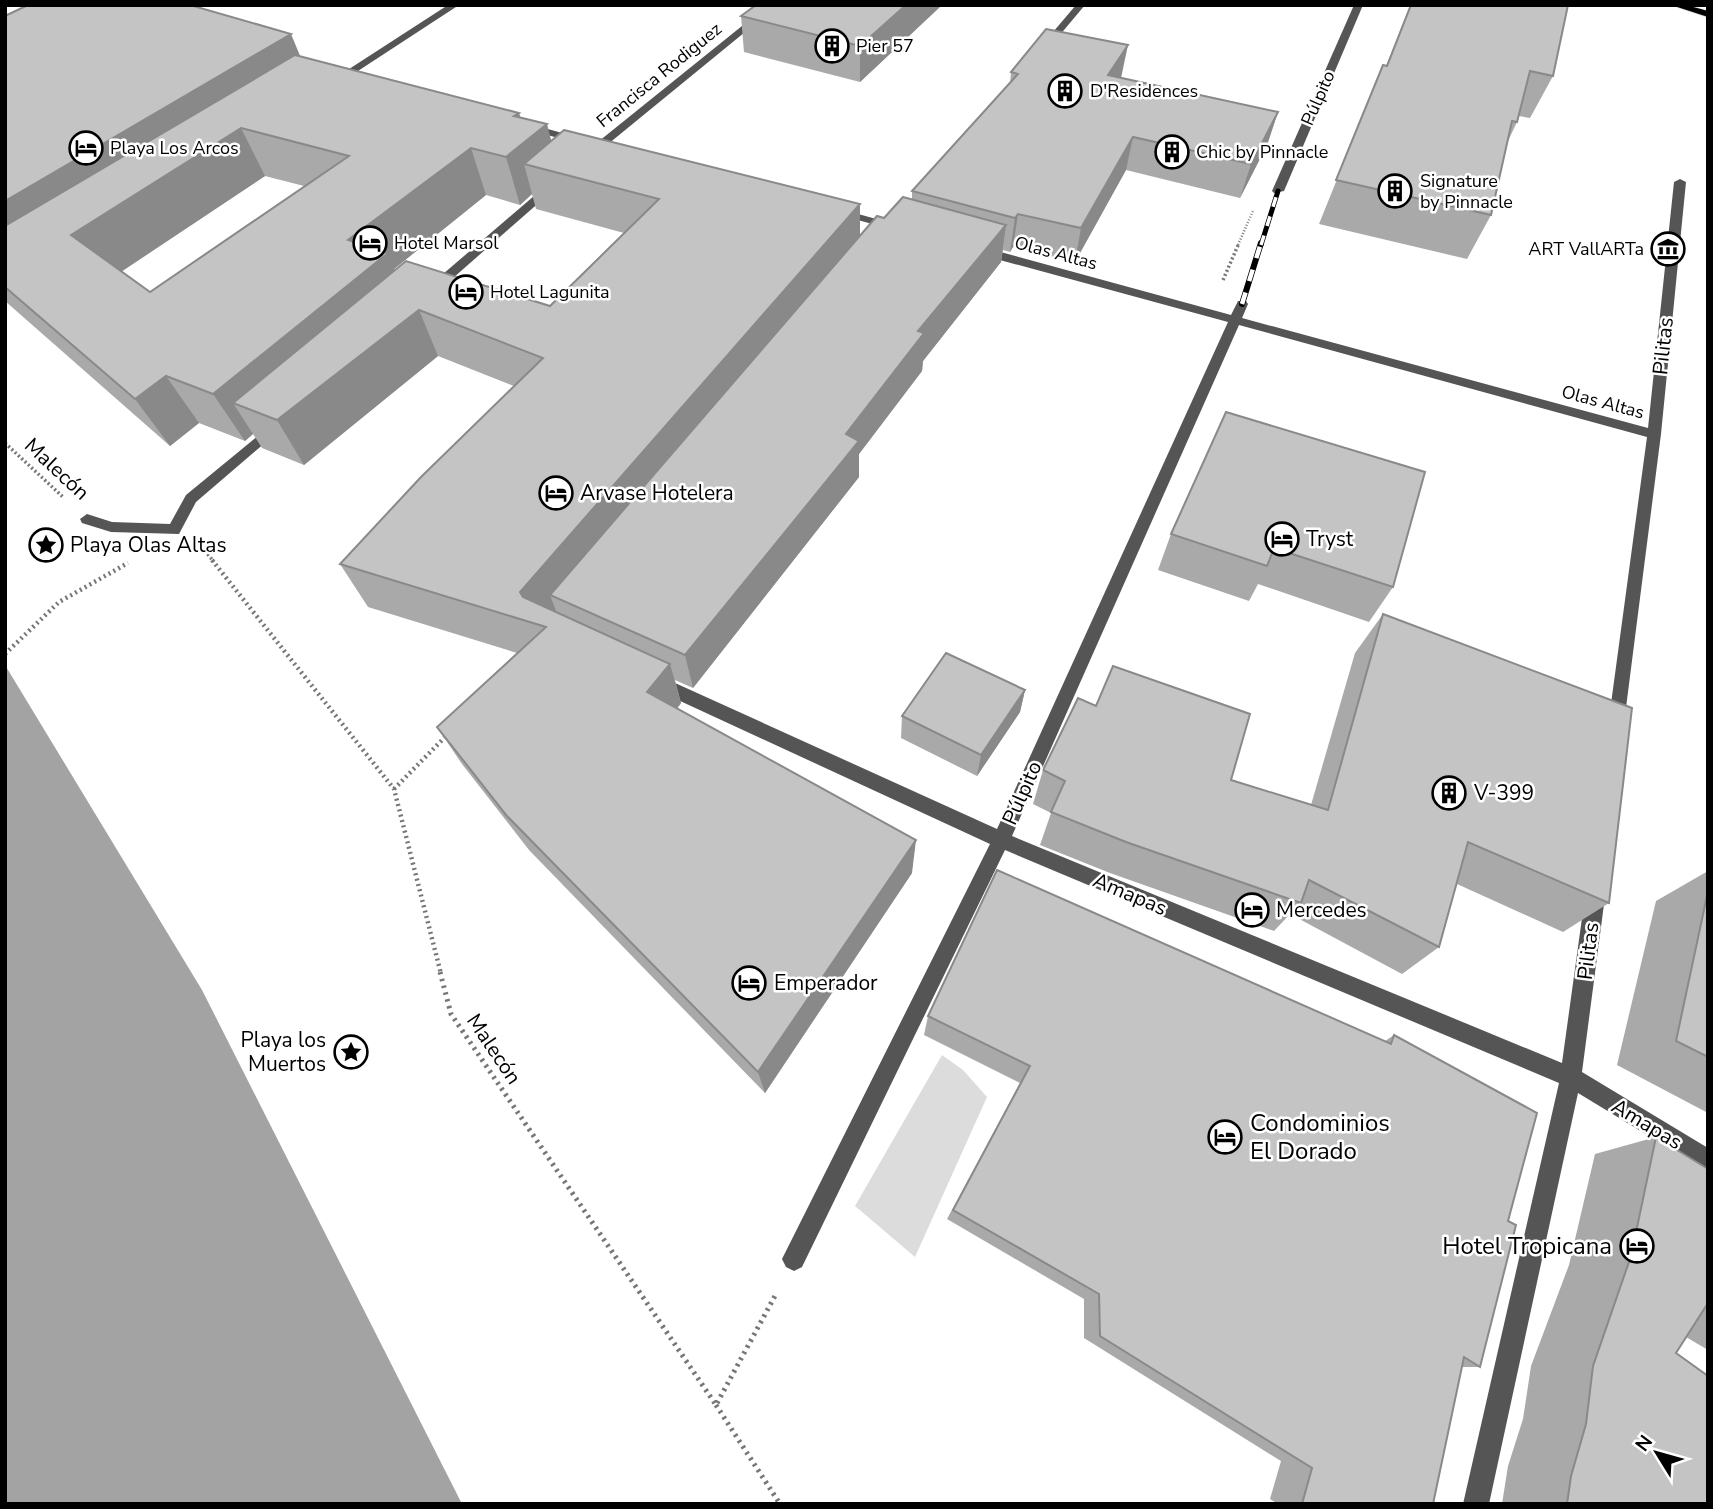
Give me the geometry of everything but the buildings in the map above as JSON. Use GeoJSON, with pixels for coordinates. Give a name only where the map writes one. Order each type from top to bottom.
{"type":"FeatureCollection","features":[{"type":"Feature","properties":{"kind":"main road"},"geometry":{"type":"LineString","coordinates":[[1675,5],[1708,14]]}},
{"type":"Feature","properties":{"kind":"street"},"geometry":{"type":"LineString","coordinates":[[320,91],[454,5]]}},
{"type":"Feature","properties":{"kind":"street","name":"Francisca Rodiguez"},"geometry":{"type":"LineString","coordinates":[[421,300],[572,169],[605,148],[774,5]]}},
{"type":"Feature","properties":{"kind":"street"},"geometry":{"type":"LineString","coordinates":[[1035,58],[1081,5]]}},
{"type":"Feature","properties":{"kind":"street","name":"Púlpito"},"geometry":{"type":"LineString","coordinates":[[1278,191],[1359,5]]}},
{"type":"Feature","properties":{"kind":"street"},"geometry":{"type":"LineString","coordinates":[[330,72],[356,80]]}},
{"type":"Feature","properties":{"kind":"street"},"geometry":{"type":"LineString","coordinates":[[517,124],[605,148]]}},
{"type":"Feature","properties":{"kind":"street","name":"Pilitas"},"geometry":{"type":"LineString","coordinates":[[1614,749],[1654,434],[1680,181]]}},
{"type":"Feature","properties":{"kind":"street"},"geometry":{"type":"LineString","coordinates":[[824,207],[893,227]]}},
{"type":"Feature","properties":{"kind":"street","name":"Olas Altas"},"geometry":{"type":"LineString","coordinates":[[970,247],[1654,434]]}},
{"type":"Feature","properties":{"kind":"street","name":"Púlpito"},"geometry":{"type":"LineString","coordinates":[[794,1259],[1001,840],[1242,304]]}},
{"type":"Feature","properties":{"kind":"street"},"geometry":{"type":"LineString","coordinates":[[88,519],[111,527],[174,530],[191,499],[285,417]]}},
{"type":"Feature","properties":{"kind":"street","name":"Amapas"},"geometry":{"type":"LineString","coordinates":[[636,673],[1001,840],[1572,1077],[1708,1161]]}},
{"type":"Feature","properties":{"kind":"street","name":"Pilitas"},"geometry":{"type":"LineString","coordinates":[[1476,1504],[1572,1077],[1598,872]]}},
{"type":"Feature","properties":{"kind":"path"},"geometry":{"type":"LineString","coordinates":[[1242,304],[1215,297],[1263,187],[1278,191]]}},
{"type":"Feature","properties":{"kind":"path","name":"Malecón"},"geometry":{"type":"LineString","coordinates":[[5,443],[88,519]]}},
{"type":"Feature","properties":{"kind":"path"},"geometry":{"type":"LineString","coordinates":[[5,654],[60,602],[140,556],[174,530]]}},
{"type":"Feature","properties":{"kind":"path","name":"Malecón"},"geometry":{"type":"LineString","coordinates":[[174,530],[202,547],[394,789],[451,1014],[780,1504]]}},
{"type":"Feature","properties":{"kind":"path"},"geometry":{"type":"LineString","coordinates":[[394,789],[451,730]]}},
{"type":"Feature","properties":{"kind":"path"},"geometry":{"type":"LineString","coordinates":[[716,1405],[794,1259]]}},
{"type":"Feature","properties":{"kind":"shaded area"},"geometry":{"type":"Polygon","coordinates":[[[5,665],[202,990],[462,1504],[5,1504],[5,665]]]}},
{"type":"Feature","properties":{"kind":"shaded area"},"geometry":{"type":"Polygon","coordinates":[[[942,1055],[963,1070],[987,1097],[915,1257],[855,1206],[942,1055]]]}},
{"type":"Feature","properties":{"kind":"railway"},"geometry":{"type":"LineString","coordinates":[[1261,245],[1278,191]]}},
{"type":"Feature","properties":{"kind":"railway"},"geometry":{"type":"LineString","coordinates":[[1242,304],[1261,243]]}},
{"type":"Feature","properties":{"kind":"place","name":"Pier 57"},"geometry":{"type":"Point","coordinates":[832,46]}},
{"type":"Feature","properties":{"kind":"place","name":"D'Residences"},"geometry":{"type":"Point","coordinates":[1065,91]}},
{"type":"Feature","properties":{"kind":"place","name":"Playa Los Arcos"},"geometry":{"type":"Point","coordinates":[86,148]}},
{"type":"Feature","properties":{"kind":"place","name":"Chic by Pinnacle"},"geometry":{"type":"Point","coordinates":[1172,152]}},
{"type":"Feature","properties":{"kind":"place","name":"Signature by Pinnacle"},"geometry":{"type":"Point","coordinates":[1395,191]}},
{"type":"Feature","properties":{"kind":"place","name":"Hotel Marsol"},"geometry":{"type":"Point","coordinates":[370,243]}},
{"type":"Feature","properties":{"kind":"place","name":"ART VallARTa"},"geometry":{"type":"Point","coordinates":[1668,249]}},
{"type":"Feature","properties":{"kind":"place","name":"Hotel Lagunita"},"geometry":{"type":"Point","coordinates":[466,292]}},
{"type":"Feature","properties":{"kind":"place","name":"Arvase Hotelera"},"geometry":{"type":"Point","coordinates":[556,493]}},
{"type":"Feature","properties":{"kind":"place","name":"Tryst"},"geometry":{"type":"Point","coordinates":[1282,539]}},
{"type":"Feature","properties":{"kind":"place","name":"Playa Olas Altas"},"geometry":{"type":"Point","coordinates":[46,545]}},
{"type":"Feature","properties":{"kind":"place","name":"V-399"},"geometry":{"type":"Point","coordinates":[1449,793]}},
{"type":"Feature","properties":{"kind":"place","name":"Mercedes"},"geometry":{"type":"Point","coordinates":[1252,910]}},
{"type":"Feature","properties":{"kind":"place","name":"Emperador"},"geometry":{"type":"Point","coordinates":[749,983]}},
{"type":"Feature","properties":{"kind":"place","name":"Playa los Muertos"},"geometry":{"type":"Point","coordinates":[351,1052]}},
{"type":"Feature","properties":{"kind":"place","name":"Condominios El Dorado"},"geometry":{"type":"Point","coordinates":[1225,1137]}},
{"type":"Feature","properties":{"kind":"place","name":"Hotel Tropicana"},"geometry":{"type":"Point","coordinates":[1637,1246]}}]}
